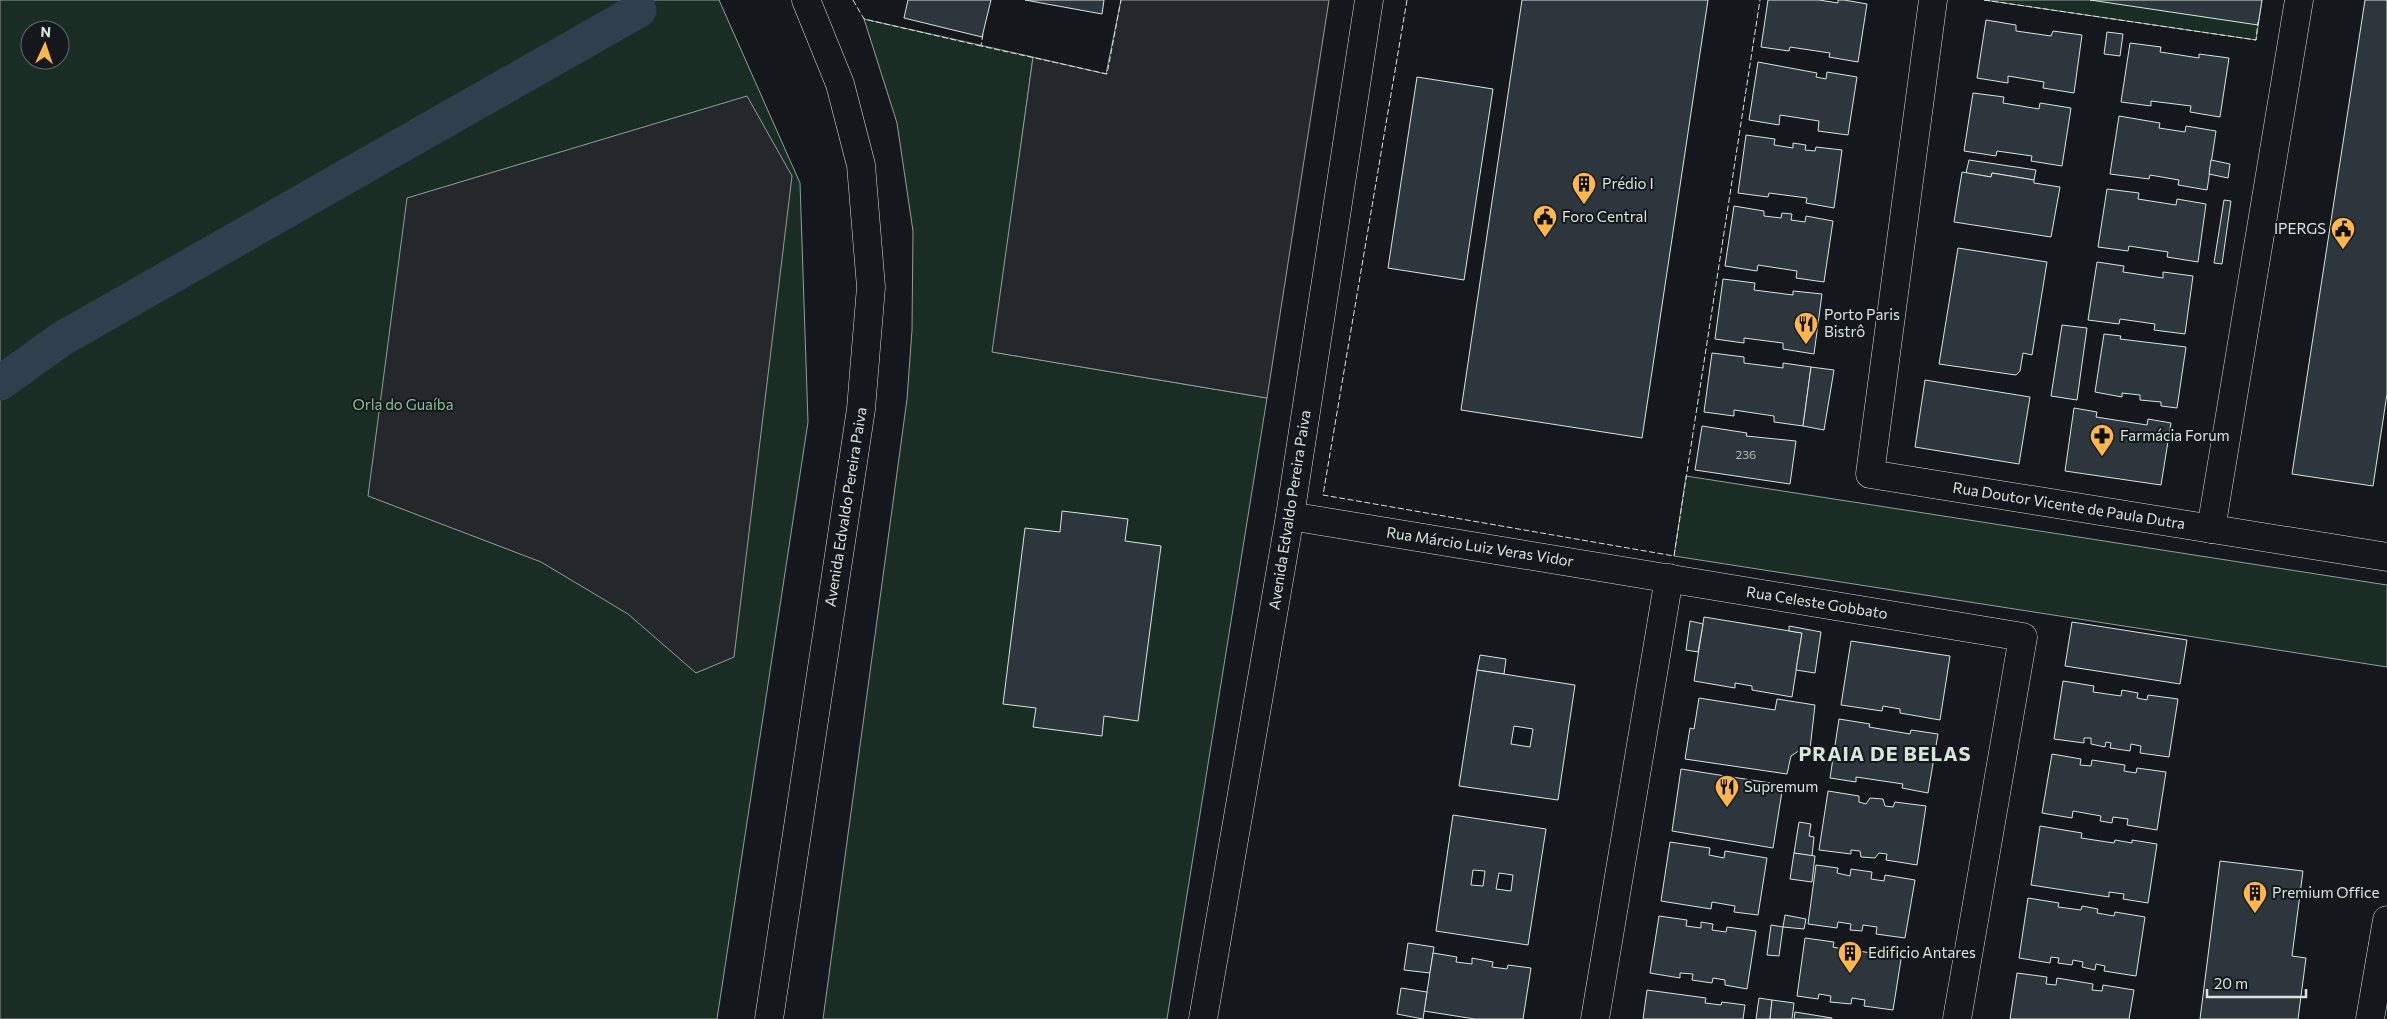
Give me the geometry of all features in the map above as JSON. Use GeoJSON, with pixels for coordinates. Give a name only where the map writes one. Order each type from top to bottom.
{"type":"FeatureCollection","features":[{"type":"Feature","properties":{"kind":"street","name":"Avenida Edvaldo Pereira Paiva"},"geometry":{"type":"LineString","coordinates":[[768,1019],[861,409],[870,287],[861,165],[840,84],[806,0]]}},
{"type":"Feature","properties":{"kind":"street","name":"Avenida Edvaldo Pereira Paiva"},"geometry":{"type":"LineString","coordinates":[[1204,1019],[1290,516],[1369,0]]}},
{"type":"Feature","properties":{"kind":"street","name":"Rua Doutor Vicente de Paula Dutra"},"geometry":{"type":"LineString","coordinates":[[1933,0],[1870,474],[2210,529]]}},
{"type":"Feature","properties":{"kind":"street"},"geometry":{"type":"LineString","coordinates":[[2299,0],[2210,529],[2387,557]]}},
{"type":"Feature","properties":{"kind":"street","name":"Rua Márcio Luiz Veras Vidor"},"geometry":{"type":"LineString","coordinates":[[1290,516],[1669,578]]}},
{"type":"Feature","properties":{"kind":"street"},"geometry":{"type":"LineString","coordinates":[[1595,1019],[1669,578]]}},
{"type":"Feature","properties":{"kind":"street","name":"Rua Celeste Gobbato"},"geometry":{"type":"LineString","coordinates":[[1669,578],[2023,637],[1957,1019]]}},
{"type":"Feature","properties":{"kind":"street"},"geometry":{"type":"LineString","coordinates":[[2370,1019],[2387,920]]}},
{"type":"Feature","properties":{"kind":"green space","name":"Orla do Guaíba"},"geometry":{"type":"Polygon","coordinates":[[[0,0],[719,0],[800,183],[808,422],[717,1019],[0,1019],[0,0]]]}},
{"type":"Feature","properties":{"kind":"green space"},"geometry":{"type":"Polygon","coordinates":[[[1984,0],[2262,0],[2256,40],[1984,0]]]}},
{"type":"Feature","properties":{"kind":"green space"},"geometry":{"type":"Polygon","coordinates":[[[864,19],[1033,57],[993,352],[1267,398],[1167,1019],[823,1019],[907,399],[912,330],[913,231],[897,123],[864,19]]]}},
{"type":"Feature","properties":{"kind":"green space"},"geometry":{"type":"Polygon","coordinates":[[[1686,476],[2387,585],[2387,667],[1674,556],[1686,476]]]}},
{"type":"Feature","properties":{"kind":"shaded area"},"geometry":{"type":"Polygon","coordinates":[[[1121,0],[1329,0],[1267,398],[992,352],[1033,57],[1106,74],[1121,0]]]}},
{"type":"Feature","properties":{"kind":"shaded area"},"geometry":{"type":"Polygon","coordinates":[[[747,96],[792,176],[734,657],[696,673],[628,614],[541,562],[368,496],[407,198],[747,96]]]}},
{"type":"Feature","properties":{"kind":"building"},"geometry":{"type":"Polygon","coordinates":[[[908,0],[991,0],[982,37],[904,18],[908,0]]]}},
{"type":"Feature","properties":{"kind":"building"},"geometry":{"type":"Polygon","coordinates":[[[1025,0],[1104,0],[1102,14],[1025,0]]]}},
{"type":"Feature","properties":{"kind":"building","name":"Prédio I"},"geometry":{"type":"Polygon","coordinates":[[[1522,0],[1708,0],[1642,438],[1461,410],[1522,0]]]}},
{"type":"Feature","properties":{"kind":"building"},"geometry":{"type":"Polygon","coordinates":[[[1768,0],[1819,0],[1838,3],[1838,0],[1844,0],[1867,4],[1858,62],[1829,57],[1830,53],[1790,47],[1789,51],[1761,47],[1768,0]]]}},
{"type":"Feature","properties":{"kind":"building"},"geometry":{"type":"Polygon","coordinates":[[[2090,0],[2262,0],[2258,25],[2090,0]]]}},
{"type":"Feature","properties":{"kind":"building","name":"IPERGS"},"geometry":{"type":"Polygon","coordinates":[[[2365,0],[2387,0],[2387,394],[2373,486],[2292,474],[2365,0]]]}},
{"type":"Feature","properties":{"kind":"building"},"geometry":{"type":"Polygon","coordinates":[[[1986,20],[2016,25],[2016,31],[2051,36],[2053,31],[2082,35],[2074,93],[2043,88],[2044,82],[2008,76],[2008,83],[1977,78],[1986,20]]]}},
{"type":"Feature","properties":{"kind":"building"},"geometry":{"type":"Polygon","coordinates":[[[2107,32],[2123,34],[2120,56],[2104,54],[2107,32]]]}},
{"type":"Feature","properties":{"kind":"building"},"geometry":{"type":"Polygon","coordinates":[[[2130,43],[2161,47],[2160,52],[2199,58],[2199,54],[2229,58],[2220,117],[2190,112],[2191,106],[2151,101],[2151,106],[2121,102],[2130,43]]]}},
{"type":"Feature","properties":{"kind":"building"},"geometry":{"type":"Polygon","coordinates":[[[1758,62],[1817,73],[1816,77],[1826,79],[1827,72],[1857,77],[1848,135],[1818,131],[1819,121],[1780,115],[1779,125],[1749,120],[1758,62]]]}},
{"type":"Feature","properties":{"kind":"building"},"geometry":{"type":"Polygon","coordinates":[[[1417,77],[1493,89],[1464,280],[1388,268],[1417,77]]]}},
{"type":"Feature","properties":{"kind":"building"},"geometry":{"type":"Polygon","coordinates":[[[1973,93],[2004,97],[2003,103],[2039,109],[2040,103],[2071,108],[2062,166],[2031,161],[2032,156],[1997,151],[1996,156],[1964,151],[1973,93]]]}},
{"type":"Feature","properties":{"kind":"building"},"geometry":{"type":"Polygon","coordinates":[[[2119,116],[2160,123],[2159,128],[2185,132],[2186,126],[2216,131],[2207,190],[2178,185],[2179,180],[2150,175],[2149,179],[2110,174],[2119,116]]]}},
{"type":"Feature","properties":{"kind":"building"},"geometry":{"type":"Polygon","coordinates":[[[1746,135],[1775,139],[1774,145],[1793,148],[1793,143],[1806,145],[1805,150],[1815,151],[1816,147],[1842,150],[1834,208],[1806,203],[1807,198],[1769,193],[1768,197],[1738,193],[1746,135]]]}},
{"type":"Feature","properties":{"kind":"building"},"geometry":{"type":"Polygon","coordinates":[[[1969,160],[2036,170],[2034,180],[1992,173],[1991,177],[1966,173],[1969,160]]]}},
{"type":"Feature","properties":{"kind":"building"},"geometry":{"type":"Polygon","coordinates":[[[2211,160],[2230,164],[2228,178],[2209,174],[2211,160]]]}},
{"type":"Feature","properties":{"kind":"building"},"geometry":{"type":"Polygon","coordinates":[[[1962,172],[1991,177],[1992,173],[2034,180],[2034,183],[2060,187],[2051,237],[1954,222],[1962,172]]]}},
{"type":"Feature","properties":{"kind":"building"},"geometry":{"type":"Polygon","coordinates":[[[2107,189],[2139,193],[2138,199],[2176,205],[2177,199],[2206,204],[2198,262],[2167,257],[2168,252],[2129,246],[2128,251],[2098,247],[2107,189]]]}},
{"type":"Feature","properties":{"kind":"building"},"geometry":{"type":"Polygon","coordinates":[[[2224,200],[2231,201],[2222,264],[2214,263],[2224,200]]]}},
{"type":"Feature","properties":{"kind":"building"},"geometry":{"type":"Polygon","coordinates":[[[1734,206],[1764,211],[1764,216],[1781,218],[1782,213],[1792,214],[1791,220],[1805,222],[1806,216],[1833,221],[1824,282],[1796,278],[1797,271],[1758,265],[1757,271],[1725,266],[1734,206]]]}},
{"type":"Feature","properties":{"kind":"building"},"geometry":{"type":"Polygon","coordinates":[[[1958,248],[2047,262],[2032,355],[2023,353],[2020,371],[2016,375],[1939,364],[1958,248]]]}},
{"type":"Feature","properties":{"kind":"building"},"geometry":{"type":"Polygon","coordinates":[[[2097,262],[2124,266],[2123,272],[2163,278],[2163,272],[2193,276],[2185,334],[2154,330],[2155,324],[2120,319],[2119,324],[2088,320],[2097,262]]]}},
{"type":"Feature","properties":{"kind":"building"},"geometry":{"type":"Polygon","coordinates":[[[1723,279],[1755,283],[1754,290],[1793,295],[1793,291],[1822,294],[1814,354],[1783,349],[1783,343],[1744,338],[1744,343],[1715,339],[1723,279]]]}},
{"type":"Feature","properties":{"kind":"building"},"geometry":{"type":"Polygon","coordinates":[[[2062,325],[2087,328],[2077,400],[2051,396],[2062,325]]]}},
{"type":"Feature","properties":{"kind":"building"},"geometry":{"type":"Polygon","coordinates":[[[2104,334],[2121,336],[2120,339],[2186,347],[2177,408],[2161,406],[2161,402],[2140,400],[2140,395],[2122,393],[2122,397],[2095,392],[2104,334]]]}},
{"type":"Feature","properties":{"kind":"building"},"geometry":{"type":"Polygon","coordinates":[[[1712,353],[1744,357],[1744,363],[1783,368],[1783,363],[1811,367],[1803,426],[1774,422],[1774,416],[1734,410],[1734,416],[1704,412],[1712,353]]]}},
{"type":"Feature","properties":{"kind":"building"},"geometry":{"type":"Polygon","coordinates":[[[1811,367],[1834,370],[1824,430],[1803,426],[1811,367]]]}},
{"type":"Feature","properties":{"kind":"building"},"geometry":{"type":"Polygon","coordinates":[[[1925,380],[2030,397],[2019,464],[1915,447],[1925,380]]]}},
{"type":"Feature","properties":{"kind":"building"},"geometry":{"type":"Polygon","coordinates":[[[2074,408],[2097,412],[2096,417],[2147,425],[2148,419],[2171,423],[2161,485],[2065,471],[2074,408]]]}},
{"type":"Feature","properties":{"kind":"building"},"geometry":{"type":"Polygon","coordinates":[[[1702,426],[1747,433],[1746,436],[1796,441],[1790,484],[1695,470],[1702,426]]]}},
{"type":"Feature","properties":{"kind":"building"},"geometry":{"type":"Polygon","coordinates":[[[1062,511],[1128,519],[1125,541],[1161,546],[1138,721],[1104,716],[1102,736],[1033,727],[1036,708],[1003,704],[1025,528],[1060,532],[1062,511]]]}},
{"type":"Feature","properties":{"kind":"building"},"geometry":{"type":"Polygon","coordinates":[[[1704,617],[1802,633],[1792,697],[1752,690],[1752,686],[1735,683],[1735,688],[1694,681],[1704,617]]]}},
{"type":"Feature","properties":{"kind":"building"},"geometry":{"type":"Polygon","coordinates":[[[1690,621],[1703,624],[1698,652],[1686,650],[1690,621]]]}},
{"type":"Feature","properties":{"kind":"building"},"geometry":{"type":"Polygon","coordinates":[[[2072,622],[2187,640],[2180,684],[2065,666],[2072,622]]]}},
{"type":"Feature","properties":{"kind":"building"},"geometry":{"type":"Polygon","coordinates":[[[1789,626],[1821,632],[1815,673],[1796,670],[1802,633],[1789,631],[1789,626]]]}},
{"type":"Feature","properties":{"kind":"building"},"geometry":{"type":"Polygon","coordinates":[[[1851,641],[1950,656],[1940,720],[1900,713],[1900,709],[1883,706],[1882,711],[1841,705],[1851,641]]]}},
{"type":"Feature","properties":{"kind":"building"},"geometry":{"type":"Polygon","coordinates":[[[1480,655],[1506,659],[1504,674],[1477,670],[1480,655]]]}},
{"type":"Feature","properties":{"kind":"building"},"geometry":{"type":"Polygon","coordinates":[[[1477,670],[1575,685],[1558,800],[1459,786],[1477,670]],[[1514,726],[1511,744],[1530,747],[1533,729],[1514,726]]]}},
{"type":"Feature","properties":{"kind":"building"},"geometry":{"type":"Polygon","coordinates":[[[2063,681],[2094,686],[2093,692],[2121,696],[2122,690],[2138,693],[2137,698],[2147,700],[2148,695],[2178,699],[2169,757],[2140,753],[2141,746],[2131,744],[2130,751],[2110,748],[2111,743],[2106,742],[2105,747],[2091,744],[2091,738],[2084,738],[2084,743],[2054,739],[2063,681]]]}},
{"type":"Feature","properties":{"kind":"building"},"geometry":{"type":"Polygon","coordinates":[[[1699,698],[1775,710],[1777,699],[1815,705],[1810,749],[1803,748],[1791,756],[1787,774],[1685,759],[1690,728],[1694,729],[1699,698]]]}},
{"type":"Feature","properties":{"kind":"building"},"geometry":{"type":"Polygon","coordinates":[[[1839,719],[1870,724],[1869,727],[1910,734],[1911,730],[1938,734],[1928,793],[1902,788],[1903,784],[1856,777],[1856,782],[1830,778],[1839,719]]]}},
{"type":"Feature","properties":{"kind":"building"},"geometry":{"type":"Polygon","coordinates":[[[2052,754],[2081,759],[2080,765],[2091,766],[2092,760],[2125,765],[2124,771],[2136,773],[2137,768],[2166,772],[2157,830],[2127,825],[2128,819],[2113,817],[2112,823],[2100,821],[2101,816],[2073,811],[2072,818],[2042,813],[2052,754]]]}},
{"type":"Feature","properties":{"kind":"building","name":"Supremum"},"geometry":{"type":"Polygon","coordinates":[[[1681,769],[1783,785],[1773,848],[1672,831],[1681,769]]]}},
{"type":"Feature","properties":{"kind":"building"},"geometry":{"type":"Polygon","coordinates":[[[1828,791],[1859,796],[1859,802],[1866,804],[1870,798],[1883,799],[1885,806],[1893,807],[1895,802],[1926,806],[1917,865],[1886,860],[1887,854],[1879,853],[1875,858],[1861,857],[1860,851],[1851,850],[1851,854],[1819,850],[1828,791]]]}},
{"type":"Feature","properties":{"kind":"building"},"geometry":{"type":"Polygon","coordinates":[[[1453,815],[1546,829],[1528,945],[1436,931],[1453,815]],[[1473,870],[1471,885],[1483,886],[1485,871],[1473,870]],[[1499,873],[1496,889],[1511,891],[1513,875],[1499,873]]]}},
{"type":"Feature","properties":{"kind":"building"},"geometry":{"type":"Polygon","coordinates":[[[1799,822],[1811,824],[1809,836],[1814,837],[1812,856],[1794,853],[1799,822]]]}},
{"type":"Feature","properties":{"kind":"building"},"geometry":{"type":"Polygon","coordinates":[[[2040,826],[2082,833],[2081,838],[2114,843],[2115,840],[2132,843],[2132,840],[2157,844],[2148,903],[2123,899],[2124,894],[2109,892],[2109,897],[2031,885],[2040,826]]]}},
{"type":"Feature","properties":{"kind":"building"},"geometry":{"type":"Polygon","coordinates":[[[1670,842],[1710,848],[1709,855],[1724,858],[1725,851],[1767,858],[1758,915],[1734,912],[1735,906],[1712,902],[1711,909],[1661,901],[1670,842]]]}},
{"type":"Feature","properties":{"kind":"building"},"geometry":{"type":"Polygon","coordinates":[[[1794,853],[1815,856],[1812,882],[1790,879],[1794,853]]]}},
{"type":"Feature","properties":{"kind":"building","name":"Premium Office"},"geometry":{"type":"Polygon","coordinates":[[[2220,861],[2303,871],[2292,956],[2306,958],[2298,1019],[2200,1019],[2220,861]]]}},
{"type":"Feature","properties":{"kind":"building"},"geometry":{"type":"Polygon","coordinates":[[[1816,865],[1838,868],[1837,873],[1850,876],[1851,869],[1872,872],[1871,879],[1884,881],[1885,875],[1915,880],[1905,938],[1876,934],[1877,927],[1863,925],[1862,931],[1850,930],[1851,924],[1838,922],[1837,928],[1808,924],[1816,865]]]}},
{"type":"Feature","properties":{"kind":"building"},"geometry":{"type":"Polygon","coordinates":[[[2028,898],[2059,903],[2058,907],[2081,910],[2082,906],[2098,909],[2097,913],[2114,916],[2115,912],[2145,917],[2136,976],[2104,971],[2105,966],[2096,964],[2095,970],[2082,967],[2083,962],[2073,960],[2072,965],[2058,963],[2059,958],[2051,957],[2050,963],[2019,958],[2028,898]]]}},
{"type":"Feature","properties":{"kind":"building"},"geometry":{"type":"Polygon","coordinates":[[[1785,915],[1806,919],[1804,929],[1783,927],[1785,915]]]}},
{"type":"Feature","properties":{"kind":"building"},"geometry":{"type":"Polygon","coordinates":[[[1659,916],[1687,920],[1686,926],[1701,928],[1701,922],[1713,924],[1712,930],[1726,932],[1727,927],[1756,931],[1747,989],[1725,985],[1725,980],[1713,978],[1712,983],[1692,980],[1693,974],[1680,973],[1680,978],[1650,973],[1659,916]]]}},
{"type":"Feature","properties":{"kind":"building"},"geometry":{"type":"Polygon","coordinates":[[[1771,925],[1783,927],[1779,956],[1767,955],[1771,925]]]}},
{"type":"Feature","properties":{"kind":"building","name":"Edificio Antares"},"geometry":{"type":"Polygon","coordinates":[[[1805,938],[1834,942],[1833,947],[1847,950],[1848,945],[1859,947],[1859,951],[1871,953],[1872,948],[1902,953],[1893,1010],[1864,1006],[1865,1000],[1852,998],[1851,1004],[1830,1002],[1831,996],[1819,994],[1818,999],[1797,996],[1805,938]]]}},
{"type":"Feature","properties":{"kind":"building"},"geometry":{"type":"Polygon","coordinates":[[[1408,943],[1434,947],[1430,973],[1404,970],[1408,943]]]}},
{"type":"Feature","properties":{"kind":"building"},"geometry":{"type":"Polygon","coordinates":[[[1433,953],[1457,957],[1456,962],[1472,964],[1472,958],[1493,962],[1492,967],[1507,969],[1508,965],[1531,968],[1523,1019],[1475,1019],[1424,1011],[1433,953]]]}},
{"type":"Feature","properties":{"kind":"building"},"geometry":{"type":"Polygon","coordinates":[[[2017,973],[2047,977],[2046,984],[2056,985],[2057,978],[2093,984],[2092,990],[2102,991],[2103,985],[2134,990],[2129,1019],[2010,1019],[2017,973]]]}},
{"type":"Feature","properties":{"kind":"building"},"geometry":{"type":"Polygon","coordinates":[[[1401,988],[1427,992],[1423,1019],[1397,1014],[1401,988]]]}},
{"type":"Feature","properties":{"kind":"building"},"geometry":{"type":"Polygon","coordinates":[[[1647,990],[1706,998],[1705,1003],[1721,1005],[1722,1002],[1745,1005],[1743,1019],[1643,1019],[1647,990]]]}},
{"type":"Feature","properties":{"kind":"building"},"geometry":{"type":"Polygon","coordinates":[[[1759,998],[1772,1000],[1770,1019],[1756,1019],[1759,998]]]}},
{"type":"Feature","properties":{"kind":"building"},"geometry":{"type":"Polygon","coordinates":[[[1772,1000],[1794,1003],[1792,1019],[1770,1019],[1772,1000]]]}},
{"type":"Feature","properties":{"kind":"building"},"geometry":{"type":"Polygon","coordinates":[[[1795,1012],[1832,1018],[1832,1019],[1794,1019],[1795,1012]]]}},
{"type":"Feature","properties":{"kind":"waterway"},"geometry":{"type":"LineString","coordinates":[[0,383],[63,338],[639,10]]}},
{"type":"Feature","properties":{"kind":"fence"},"geometry":{"type":"LineString","coordinates":[[853,0],[864,19],[981,46],[982,44]]}},
{"type":"Feature","properties":{"kind":"fence"},"geometry":{"type":"LineString","coordinates":[[983,34],[981,46],[1107,74],[1121,0]]}},
{"type":"Feature","properties":{"kind":"fence"},"geometry":{"type":"LineString","coordinates":[[1407,0],[1323,495],[1674,556],[1760,0]]}},
{"type":"Feature","properties":{"kind":"fence"},"geometry":{"type":"LineString","coordinates":[[1984,0],[2256,40],[2258,22]]}},
{"type":"Feature","properties":{"kind":"place","name":"Prédio I"},"geometry":{"type":"Point","coordinates":[1584,205]}},
{"type":"Feature","properties":{"kind":"place","name":"Foro Central"},"geometry":{"type":"Point","coordinates":[1545,238]}},
{"type":"Feature","properties":{"kind":"place","name":"IPERGS"},"geometry":{"type":"Point","coordinates":[2343,250]}},
{"type":"Feature","properties":{"kind":"place","name":"Porto Paris Bistrô"},"geometry":{"type":"Point","coordinates":[1806,345]}},
{"type":"Feature","properties":{"kind":"place","name":"Farmácia Forum"},"geometry":{"type":"Point","coordinates":[2102,457]}},
{"type":"Feature","properties":{"kind":"place","name":"Supremum"},"geometry":{"type":"Point","coordinates":[1727,808]}},
{"type":"Feature","properties":{"kind":"place","name":"Premium Office"},"geometry":{"type":"Point","coordinates":[2255,914]}},
{"type":"Feature","properties":{"kind":"place","name":"Edificio Antares"},"geometry":{"type":"Point","coordinates":[1850,974]}},
{"type":"Feature","properties":{"kind":"district","name":"PRAIA DE BELAS"},"geometry":{"type":"Point","coordinates":[1885,754]}}]}
